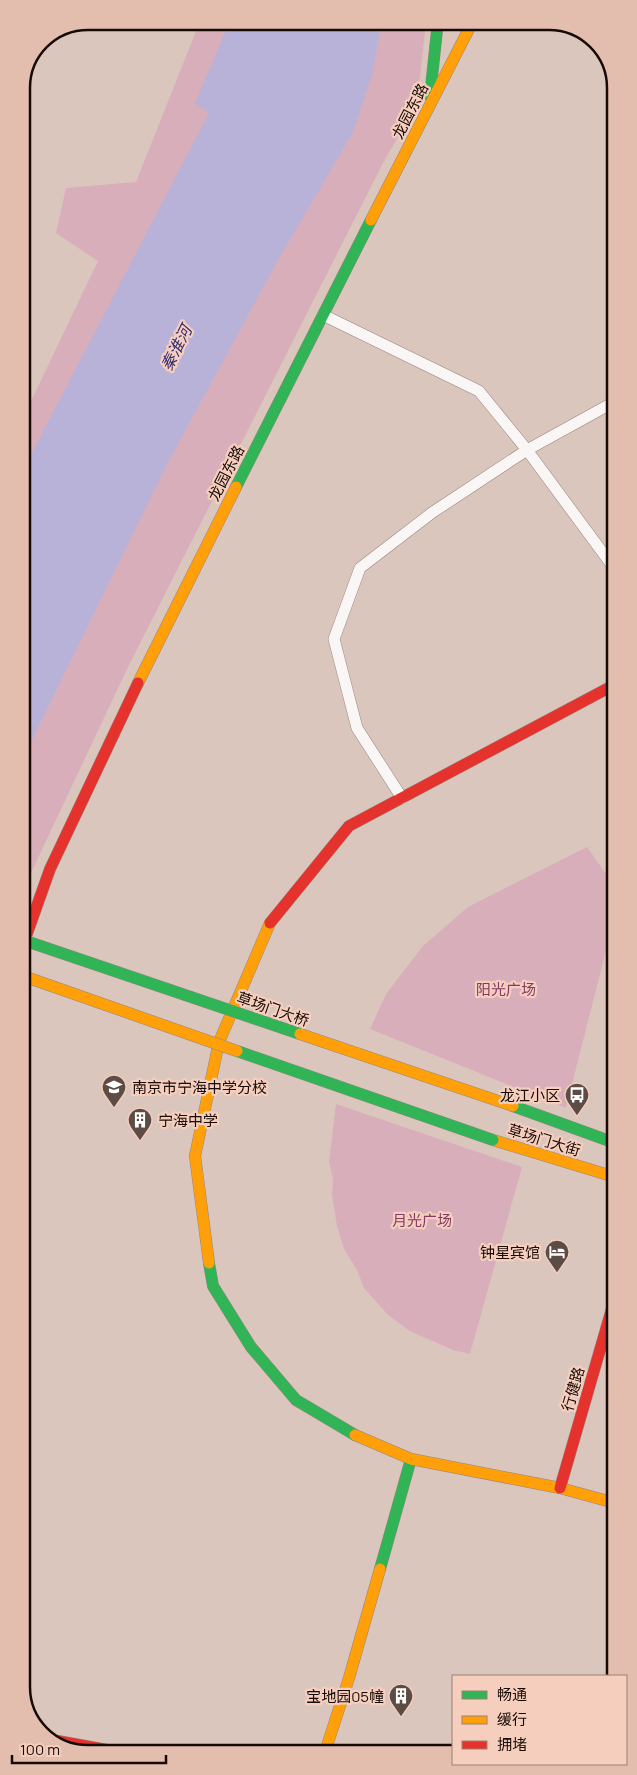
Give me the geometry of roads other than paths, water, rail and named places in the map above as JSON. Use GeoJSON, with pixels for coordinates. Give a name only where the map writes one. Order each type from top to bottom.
{"type":"FeatureCollection","features":[{"type":"Feature","properties":{"kind":"street"},"geometry":{"type":"LineString","coordinates":[[429,106],[437,30]]}},
{"type":"Feature","properties":{"kind":"street","name":"龙园东路"},"geometry":{"type":"LineString","coordinates":[[30,923],[50,868],[130,698],[468,30]]}},
{"type":"Feature","properties":{"kind":"street"},"geometry":{"type":"LineString","coordinates":[[323,315],[479,391],[527,450],[607,559]]}},
{"type":"Feature","properties":{"kind":"street"},"geometry":{"type":"LineString","coordinates":[[402,798],[357,728],[334,639],[360,568],[433,512],[527,450],[607,406]]}},
{"type":"Feature","properties":{"kind":"street"},"geometry":{"type":"LineString","coordinates":[[607,689],[349,826],[270,923],[219,1042],[196,1156],[203,1225],[213,1286],[251,1347],[296,1400],[353,1434],[411,1459],[560,1488],[607,1501]]}},
{"type":"Feature","properties":{"kind":"street","name":"草场门大桥"},"geometry":{"type":"LineString","coordinates":[[30,943],[513,1106]]}},
{"type":"Feature","properties":{"kind":"street","name":"草场门大街"},"geometry":{"type":"LineString","coordinates":[[30,978],[493,1140],[607,1175]]}},
{"type":"Feature","properties":{"kind":"street","name":"草场门大街"},"geometry":{"type":"LineString","coordinates":[[513,1106],[607,1140]]}},
{"type":"Feature","properties":{"kind":"street","name":"行健路"},"geometry":{"type":"LineString","coordinates":[[560,1488],[607,1326]]}},
{"type":"Feature","properties":{"kind":"street"},"geometry":{"type":"LineString","coordinates":[[327,1745],[349,1678],[411,1459]]}},
{"type":"Feature","properties":{"kind":"water","name":"秦淮河"},"geometry":{"type":"Polygon","coordinates":[[[226,30],[380,30],[372,75],[353,132],[278,260],[167,464],[30,744],[30,457],[209,113],[195,103],[226,30]]]}},
{"type":"Feature","properties":{"kind":"place","name":"南京市宁海中学分校"},"geometry":{"type":"Point","coordinates":[114,1108]}},
{"type":"Feature","properties":{"kind":"place","name":"龙江小区"},"geometry":{"type":"Point","coordinates":[577,1116]}},
{"type":"Feature","properties":{"kind":"place","name":"宁海中学"},"geometry":{"type":"Point","coordinates":[140,1141]}},
{"type":"Feature","properties":{"kind":"place","name":"钟星宾馆"},"geometry":{"type":"Point","coordinates":[557,1273]}},
{"type":"Feature","properties":{"kind":"place","name":"宝地园05幢"},"geometry":{"type":"Point","coordinates":[401,1717]}},
{"type":"Feature","properties":{"kind":"park label","name":"阳光广场"},"geometry":{"type":"Point","coordinates":[506,989]}},
{"type":"Feature","properties":{"kind":"park label","name":"月光广场"},"geometry":{"type":"Point","coordinates":[422,1220]}}]}
